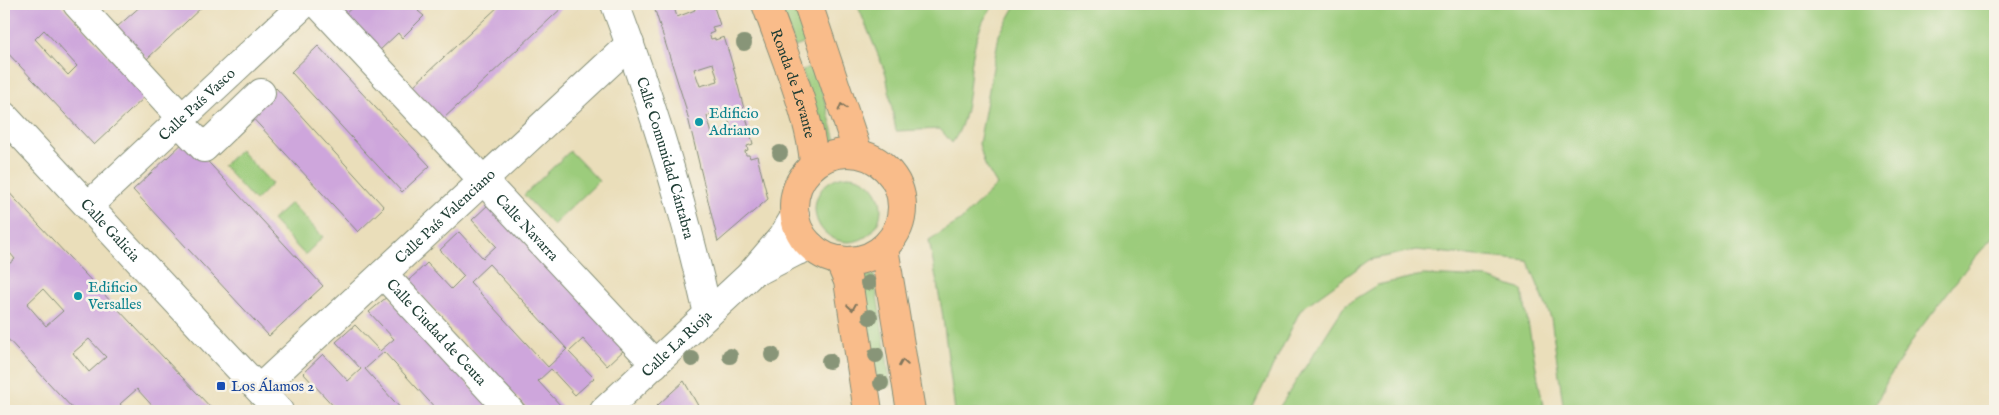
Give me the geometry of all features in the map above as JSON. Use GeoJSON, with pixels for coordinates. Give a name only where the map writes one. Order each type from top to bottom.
{"type":"FeatureCollection","features":[{"type":"Feature","properties":{"kind":"main road","name":"Ronda de Levante"},"geometry":{"type":"LineString","coordinates":[[766,4],[805,122],[813,150],[814,164]]}},
{"type":"Feature","properties":{"kind":"main road"},"geometry":{"type":"LineString","coordinates":[[808,4],[858,153]]}},
{"type":"Feature","properties":{"kind":"main road"},"geometry":{"type":"LineString","coordinates":[[843,152],[858,153],[884,166],[896,180],[902,197],[902,216],[896,233],[884,248],[871,256],[855,261],[839,260],[824,256],[801,235],[795,216],[794,204],[797,189],[804,176],[814,164],[843,152]]}},
{"type":"Feature","properties":{"kind":"main road"},"geometry":{"type":"LineString","coordinates":[[884,248],[911,411]]}},
{"type":"Feature","properties":{"kind":"main road"},"geometry":{"type":"LineString","coordinates":[[839,260],[848,281],[868,411]]}},
{"type":"Feature","properties":{"kind":"street"},"geometry":{"type":"LineString","coordinates":[[77,4],[204,148],[261,93]]}},
{"type":"Feature","properties":{"kind":"street","name":"Calle País Vasco"},"geometry":{"type":"LineString","coordinates":[[88,206],[304,4]]}},
{"type":"Feature","properties":{"kind":"street","name":"Calle Navarra"},"geometry":{"type":"LineString","coordinates":[[318,4],[655,364]]}},
{"type":"Feature","properties":{"kind":"street","name":"Calle Comunidad Cántabra"},"geometry":{"type":"LineString","coordinates":[[615,4],[630,44],[694,255],[708,314]]}},
{"type":"Feature","properties":{"kind":"street","name":"Calle País Valenciano"},"geometry":{"type":"LineString","coordinates":[[259,389],[630,44]]}},
{"type":"Feature","properties":{"kind":"street","name":"Calle Galicia"},"geometry":{"type":"LineString","coordinates":[[4,116],[279,411]]}},
{"type":"Feature","properties":{"kind":"street","name":"Calle La Rioja"},"geometry":{"type":"LineString","coordinates":[[604,411],[749,276],[783,236],[795,216]]}},
{"type":"Feature","properties":{"kind":"street","name":"Calle La Rioja"},"geometry":{"type":"LineString","coordinates":[[749,276],[795,252],[811,246]]}},
{"type":"Feature","properties":{"kind":"street","name":"Calle Ciudad de Ceuta"},"geometry":{"type":"LineString","coordinates":[[383,274],[510,411]]}},
{"type":"Feature","properties":{"kind":"green space"},"geometry":{"type":"Polygon","coordinates":[[[780,4],[795,4],[808,42],[795,47],[780,4]]]}},
{"type":"Feature","properties":{"kind":"green space"},"geometry":{"type":"Polygon","coordinates":[[[857,4],[995,4],[984,20],[977,37],[966,110],[961,127],[952,143],[940,129],[896,131],[886,74],[857,4]]]}},
{"type":"Feature","properties":{"kind":"green space"},"geometry":{"type":"Polygon","coordinates":[[[1021,4],[1995,4],[1995,235],[1971,262],[1919,330],[1888,379],[1873,411],[1564,411],[1551,318],[1528,261],[1416,250],[1369,260],[1301,309],[1251,411],[955,411],[942,311],[929,240],[960,221],[997,185],[985,165],[979,144],[999,35],[1015,7],[1021,4]]]}},
{"type":"Feature","properties":{"kind":"green space"},"geometry":{"type":"Polygon","coordinates":[[[815,66],[836,141],[823,144],[802,70],[815,66]]]}},
{"type":"Feature","properties":{"kind":"green space"},"geometry":{"type":"Polygon","coordinates":[[[240,150],[272,184],[255,201],[223,166],[240,150]]]}},
{"type":"Feature","properties":{"kind":"green space"},"geometry":{"type":"Polygon","coordinates":[[[570,151],[599,181],[553,225],[524,195],[570,151]]]}},
{"type":"Feature","properties":{"kind":"green space"},"geometry":{"type":"Polygon","coordinates":[[[848,176],[860,179],[871,186],[878,197],[881,209],[878,221],[871,232],[860,239],[848,242],[836,239],[825,232],[818,221],[815,209],[818,197],[825,186],[836,179],[848,176]]]}},
{"type":"Feature","properties":{"kind":"green space"},"geometry":{"type":"Polygon","coordinates":[[[291,203],[323,237],[305,255],[272,220],[291,203]]]}},
{"type":"Feature","properties":{"kind":"green space"},"geometry":{"type":"Polygon","coordinates":[[[874,275],[891,386],[878,388],[861,277],[874,275]]]}},
{"type":"Feature","properties":{"kind":"green space"},"geometry":{"type":"Polygon","coordinates":[[[1423,275],[1488,278],[1522,290],[1544,411],[1277,411],[1345,305],[1377,285],[1423,275]]]}},
{"type":"Feature","properties":{"kind":"building"},"geometry":{"type":"Polygon","coordinates":[[[4,4],[60,4],[146,96],[94,145],[4,49],[4,4]],[[44,30],[35,39],[68,75],[77,66],[44,30]]]}},
{"type":"Feature","properties":{"kind":"building"},"geometry":{"type":"Polygon","coordinates":[[[143,4],[205,4],[147,59],[117,27],[143,4]]]}},
{"type":"Feature","properties":{"kind":"building"},"geometry":{"type":"Polygon","coordinates":[[[356,4],[425,4],[418,11],[424,16],[402,38],[398,33],[378,52],[344,15],[356,4]]]}},
{"type":"Feature","properties":{"kind":"building"},"geometry":{"type":"Polygon","coordinates":[[[501,4],[566,4],[442,120],[412,87],[501,4]]]}},
{"type":"Feature","properties":{"kind":"building","name":"Edificio Adriano"},"geometry":{"type":"Polygon","coordinates":[[[653,4],[673,4],[677,17],[695,10],[693,4],[713,4],[720,25],[712,27],[714,32],[709,34],[711,39],[715,38],[715,40],[724,37],[733,66],[753,144],[747,146],[746,155],[749,155],[750,158],[757,156],[768,199],[718,242],[685,105],[653,4]],[[713,63],[694,69],[700,86],[718,81],[713,63]],[[725,110],[707,116],[712,134],[731,128],[725,110]]]}},
{"type":"Feature","properties":{"kind":"building"},"geometry":{"type":"Polygon","coordinates":[[[318,46],[430,166],[402,192],[291,72],[318,46]]]}},
{"type":"Feature","properties":{"kind":"building"},"geometry":{"type":"Polygon","coordinates":[[[276,88],[384,207],[358,232],[248,113],[276,88]]]}},
{"type":"Feature","properties":{"kind":"building"},"geometry":{"type":"Polygon","coordinates":[[[187,139],[323,286],[269,336],[133,190],[187,139]]]}},
{"type":"Feature","properties":{"kind":"building","name":"Edificio Versalles"},"geometry":{"type":"Polygon","coordinates":[[[4,187],[214,411],[157,411],[137,389],[120,404],[127,411],[75,411],[4,335],[4,268],[15,259],[4,246],[4,187]],[[43,289],[27,304],[46,326],[63,311],[43,289]],[[89,339],[73,353],[89,372],[106,357],[89,339]]]}},
{"type":"Feature","properties":{"kind":"building"},"geometry":{"type":"Polygon","coordinates":[[[490,203],[626,348],[607,366],[583,339],[569,352],[594,378],[575,395],[551,369],[538,381],[562,407],[558,411],[530,411],[408,281],[427,263],[451,289],[464,276],[440,250],[459,232],[483,258],[496,246],[472,220],[490,203]],[[489,264],[470,282],[548,367],[567,349],[489,264]]]}},
{"type":"Feature","properties":{"kind":"building"},"geometry":{"type":"Polygon","coordinates":[[[388,296],[493,411],[438,411],[384,352],[365,369],[403,411],[338,411],[303,373],[323,354],[348,381],[361,369],[336,342],[355,325],[380,351],[394,339],[369,312],[388,296]]]}},
{"type":"Feature","properties":{"kind":"building"},"geometry":{"type":"Polygon","coordinates":[[[684,381],[701,411],[652,411],[659,404],[684,381]]]}},
{"type":"Feature","properties":{"kind":"place","name":"Edificio Adriano"},"geometry":{"type":"Point","coordinates":[699,122]}},
{"type":"Feature","properties":{"kind":"place","name":"Edificio Versalles"},"geometry":{"type":"Point","coordinates":[78,296]}},
{"type":"Feature","properties":{"kind":"place","name":"Los Álamos 2"},"geometry":{"type":"Point","coordinates":[221,386]}}]}
